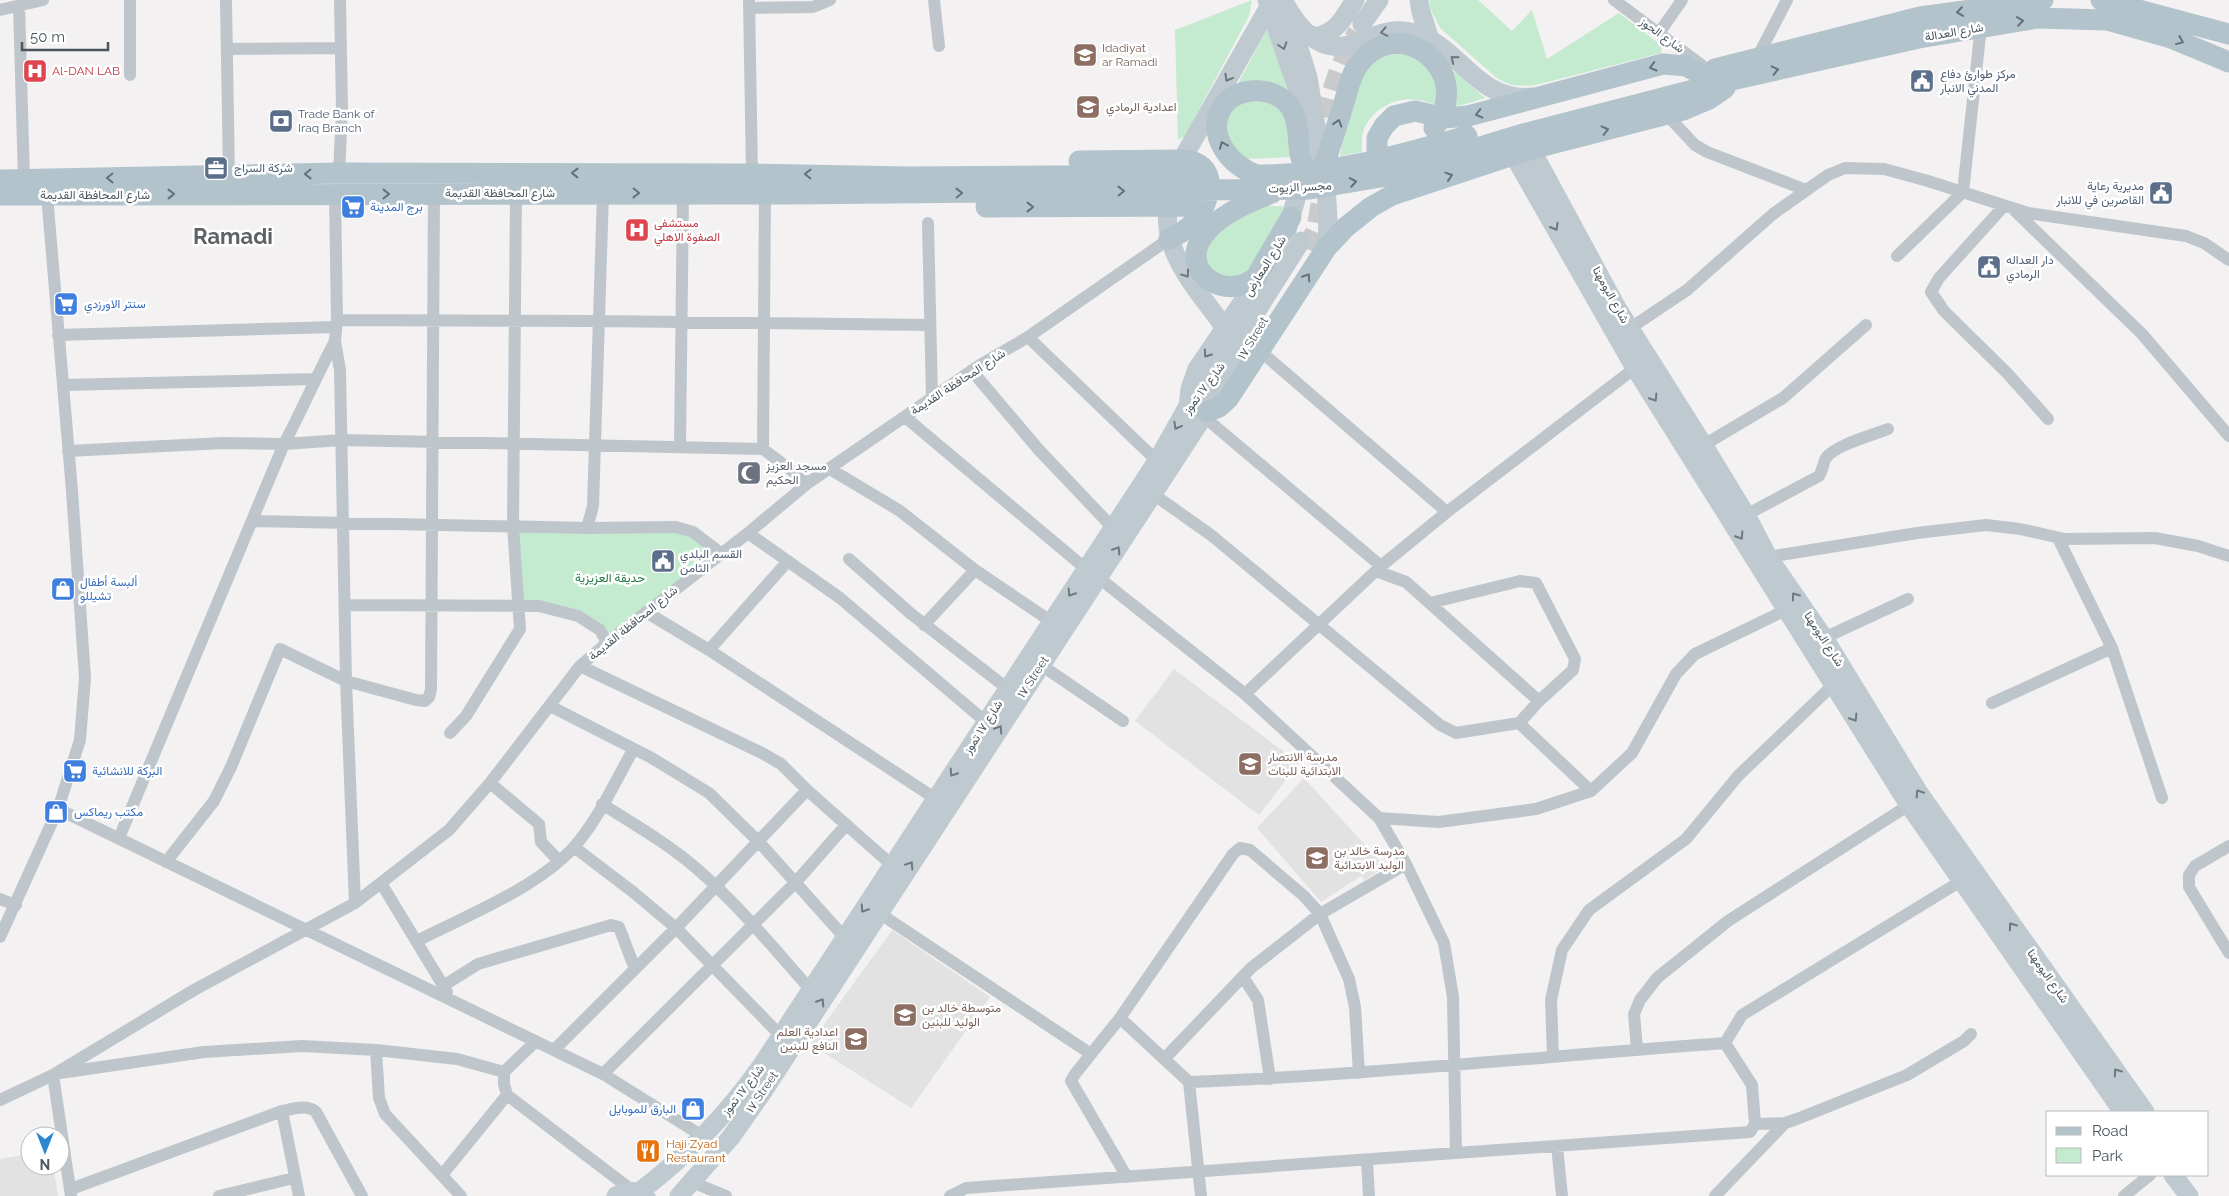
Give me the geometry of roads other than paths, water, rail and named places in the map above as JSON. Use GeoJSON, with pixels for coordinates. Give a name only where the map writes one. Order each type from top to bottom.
{"type":"FeatureCollection","features":[{"type":"Feature","properties":{"kind":"main road","name":"شارع العدالة"},"geometry":{"type":"LineString","coordinates":[[1676,86],[1704,72],[1920,17],[2043,0]]}},
{"type":"Feature","properties":{"kind":"main road"},"geometry":{"type":"LineString","coordinates":[[2101,0],[2229,34]]}},
{"type":"Feature","properties":{"kind":"main road","name":"شارع العدالة"},"geometry":{"type":"LineString","coordinates":[[1676,86],[1736,79],[1920,38],[1981,26],[2037,18],[2108,20],[2171,38],[2229,62]]}},
{"type":"Feature","properties":{"kind":"main road"},"geometry":{"type":"LineString","coordinates":[[1257,175],[1241,168],[1223,148],[1218,132],[1218,123],[1219,115],[1228,101],[1246,92],[1273,92],[1280,96],[1292,109],[1296,118],[1299,152],[1314,169],[1353,74],[1363,59],[1370,53],[1378,48],[1395,44],[1413,47],[1429,55],[1441,69],[1448,95],[1442,115],[1424,140],[1402,154]]}},
{"type":"Feature","properties":{"kind":"main road"},"geometry":{"type":"LineString","coordinates":[[1416,186],[1402,184],[1389,177],[1377,160],[1377,138],[1384,126],[1394,116],[1415,110],[1445,118],[1468,116],[1663,64],[1686,66],[1704,72]]}},
{"type":"Feature","properties":{"kind":"main road"},"geometry":{"type":"LineString","coordinates":[[1199,411],[1219,408],[1228,399],[1260,350],[1312,246],[1346,227],[1371,207],[1392,195],[1416,186],[1522,152],[1666,114],[1709,99],[1736,79]]}},
{"type":"Feature","properties":{"kind":"main road","name":"مجسر الزيوت"},"geometry":{"type":"LineString","coordinates":[[910,185],[1257,175],[1329,170],[1374,162],[1676,86]]}},
{"type":"Feature","properties":{"kind":"main road","name":"مجسر الزيوت"},"geometry":{"type":"LineString","coordinates":[[910,185],[1289,189],[1332,186],[1381,177],[1676,86]]}},
{"type":"Feature","properties":{"kind":"main road"},"geometry":{"type":"LineString","coordinates":[[837,175],[851,169],[878,165],[1196,161],[1208,172],[1208,192],[1204,206],[1190,227],[1169,239]]}},
{"type":"Feature","properties":{"kind":"main road","name":"شارع المحافظة القديمة"},"geometry":{"type":"LineString","coordinates":[[0,195],[47,195],[337,184],[752,174],[837,175],[910,185]]}},
{"type":"Feature","properties":{"kind":"main road","name":"شارع المحافظة القديمة"},"geometry":{"type":"LineString","coordinates":[[0,180],[229,176],[434,194],[789,194],[910,185]]}},
{"type":"Feature","properties":{"kind":"main road"},"geometry":{"type":"LineString","coordinates":[[1289,189],[1272,193],[1241,206],[1214,225],[1198,244],[1197,264],[1209,280],[1218,285],[1228,288],[1239,287],[1248,283],[1256,277],[1291,217]]}},
{"type":"Feature","properties":{"kind":"main road"},"geometry":{"type":"LineString","coordinates":[[789,194],[846,204],[904,208],[1204,206]]}},
{"type":"Feature","properties":{"kind":"street"},"geometry":{"type":"LineString","coordinates":[[0,10],[43,0]]}},
{"type":"Feature","properties":{"kind":"street"},"geometry":{"type":"LineString","coordinates":[[130,0],[130,75]]}},
{"type":"Feature","properties":{"kind":"street"},"geometry":{"type":"LineString","coordinates":[[226,0],[229,176]]}},
{"type":"Feature","properties":{"kind":"street"},"geometry":{"type":"LineString","coordinates":[[340,0],[342,111],[337,184],[337,324],[335,341],[340,370],[346,681],[354,903]]}},
{"type":"Feature","properties":{"kind":"street"},"geometry":{"type":"LineString","coordinates":[[752,174],[749,4],[813,7],[822,5],[830,0]]}},
{"type":"Feature","properties":{"kind":"street"},"geometry":{"type":"LineString","coordinates":[[934,0],[939,46]]}},
{"type":"Feature","properties":{"kind":"street"},"geometry":{"type":"LineString","coordinates":[[1303,31],[1316,37],[1327,35],[1336,29],[1355,0]]}},
{"type":"Feature","properties":{"kind":"street"},"geometry":{"type":"LineString","coordinates":[[1366,0],[1358,21],[1380,0]]}},
{"type":"Feature","properties":{"kind":"street"},"geometry":{"type":"LineString","coordinates":[[1419,0],[1430,40]]}},
{"type":"Feature","properties":{"kind":"street","name":"شارع الحوز"},"geometry":{"type":"LineString","coordinates":[[1614,0],[1659,33],[1704,72]]}},
{"type":"Feature","properties":{"kind":"street"},"geometry":{"type":"LineString","coordinates":[[1659,33],[1682,0]]}},
{"type":"Feature","properties":{"kind":"street"},"geometry":{"type":"LineString","coordinates":[[1758,58],[1787,0]]}},
{"type":"Feature","properties":{"kind":"street"},"geometry":{"type":"LineString","coordinates":[[1225,328],[1181,267],[1169,239],[1168,206],[1172,181],[1182,160],[1276,2],[1303,31],[1317,41],[1338,46],[1352,44],[1376,34],[1395,30],[1415,33],[1430,40],[1487,86],[1502,94],[1522,98],[1560,93]]}},
{"type":"Feature","properties":{"kind":"street","name":"شارع المعارض"},"geometry":{"type":"LineString","coordinates":[[1276,2],[1308,77],[1314,169],[1328,219],[1312,246]]}},
{"type":"Feature","properties":{"kind":"street"},"geometry":{"type":"LineString","coordinates":[[19,5],[24,180]]}},
{"type":"Feature","properties":{"kind":"street"},"geometry":{"type":"LineString","coordinates":[[1897,256],[1963,192],[1981,26]]}},
{"type":"Feature","properties":{"kind":"street"},"geometry":{"type":"LineString","coordinates":[[227,49],[341,48]]}},
{"type":"Feature","properties":{"kind":"street"},"geometry":{"type":"LineString","coordinates":[[1666,114],[1695,145],[1707,152],[1806,190]]}},
{"type":"Feature","properties":{"kind":"street","name":"شارع البومهنا"},"geometry":{"type":"LineString","coordinates":[[1522,152],[1550,202],[1635,368],[1746,515],[1768,557],[1824,638],[1919,793],[2144,1111]]}},
{"type":"Feature","properties":{"kind":"street"},"geometry":{"type":"LineString","coordinates":[[1630,329],[1687,290],[1773,214],[1828,175],[1845,168],[1884,170],[1928,181],[2028,213],[2186,236],[2204,243],[2229,260]]}},
{"type":"Feature","properties":{"kind":"street","name":"شارع المعارض"},"geometry":{"type":"LineString","coordinates":[[1199,411],[1190,389],[1197,369],[1284,238],[1291,217],[1314,169]]}},
{"type":"Feature","properties":{"kind":"street"},"geometry":{"type":"LineString","coordinates":[[450,732],[466,716],[518,636],[521,622],[513,526],[517,320],[516,193]]}},
{"type":"Feature","properties":{"kind":"street"},"geometry":{"type":"LineString","coordinates":[[587,528],[593,506],[596,445],[603,193]]}},
{"type":"Feature","properties":{"kind":"street"},"geometry":{"type":"LineString","coordinates":[[166,862],[214,801],[231,767],[280,650],[346,681],[425,701],[429,697],[431,689],[433,524],[432,320],[434,194]]}},
{"type":"Feature","properties":{"kind":"street"},"geometry":{"type":"LineString","coordinates":[[680,447],[683,194]]}},
{"type":"Feature","properties":{"kind":"street"},"geometry":{"type":"LineString","coordinates":[[763,450],[765,194]]}},
{"type":"Feature","properties":{"kind":"street"},"geometry":{"type":"LineString","coordinates":[[0,938],[58,809],[80,740],[85,678],[47,195]]}},
{"type":"Feature","properties":{"kind":"street","name":"شارع البومهنا"},"geometry":{"type":"LineString","coordinates":[[1550,202],[1630,329],[1786,610],[1908,805],[2122,1111]]}},
{"type":"Feature","properties":{"kind":"street"},"geometry":{"type":"LineString","coordinates":[[2008,208],[1939,278],[1931,292],[1944,311],[2008,374],[2048,419]]}},
{"type":"Feature","properties":{"kind":"street"},"geometry":{"type":"LineString","coordinates":[[2008,208],[2142,334],[2229,436]]}},
{"type":"Feature","properties":{"kind":"street"},"geometry":{"type":"LineString","coordinates":[[928,223],[932,398]]}},
{"type":"Feature","properties":{"kind":"street","name":"شارع المحافظة القديمة"},"geometry":{"type":"LineString","coordinates":[[54,1074],[194,990],[354,903],[381,883],[449,830],[490,783],[580,666],[607,643],[722,554],[808,484],[972,371],[1028,337],[1169,239]]}},
{"type":"Feature","properties":{"kind":"street","name":"١٧ Street"},"geometry":{"type":"LineString","coordinates":[[686,1189],[746,1116],[1041,665],[1093,573],[1133,510],[1153,494],[1199,411],[1312,246]]}},
{"type":"Feature","properties":{"kind":"street"},"geometry":{"type":"LineString","coordinates":[[58,335],[432,320],[682,321],[930,325]]}},
{"type":"Feature","properties":{"kind":"street"},"geometry":{"type":"LineString","coordinates":[[1696,449],[1783,398],[1866,325]]}},
{"type":"Feature","properties":{"kind":"street"},"geometry":{"type":"LineString","coordinates":[[1028,337],[1157,460]]}},
{"type":"Feature","properties":{"kind":"street"},"geometry":{"type":"LineString","coordinates":[[119,838],[284,444],[304,406],[314,379],[335,341]]}},
{"type":"Feature","properties":{"kind":"street"},"geometry":{"type":"LineString","coordinates":[[1260,350],[1447,512]]}},
{"type":"Feature","properties":{"kind":"street"},"geometry":{"type":"LineString","coordinates":[[1245,694],[1317,624],[1447,512],[1635,368]]}},
{"type":"Feature","properties":{"kind":"street"},"geometry":{"type":"LineString","coordinates":[[972,371],[1039,450],[1113,528]]}},
{"type":"Feature","properties":{"kind":"street"},"geometry":{"type":"LineString","coordinates":[[63,385],[314,379]]}},
{"type":"Feature","properties":{"kind":"street"},"geometry":{"type":"LineString","coordinates":[[1199,411],[1379,569],[1406,582],[1539,701]]}},
{"type":"Feature","properties":{"kind":"street","name":"شارع ١٧ تموز"},"geometry":{"type":"LineString","coordinates":[[634,1194],[668,1169],[704,1136],[745,1089],[1052,622],[1093,573],[1113,528],[1133,510],[1157,460],[1199,411]]}},
{"type":"Feature","properties":{"kind":"street"},"geometry":{"type":"LineString","coordinates":[[905,417],[1093,573],[1245,694],[1379,818],[1406,864],[1444,943],[1453,997],[1456,1153]]}},
{"type":"Feature","properties":{"kind":"street"},"geometry":{"type":"LineString","coordinates":[[1746,515],[1819,476],[1824,469],[1824,460],[1832,451],[1888,429]]}},
{"type":"Feature","properties":{"kind":"street"},"geometry":{"type":"LineString","coordinates":[[68,451],[223,443],[284,444],[342,440],[763,450],[808,484]]}},
{"type":"Feature","properties":{"kind":"street"},"geometry":{"type":"LineString","coordinates":[[830,469],[900,511],[975,570],[1052,622]]}},
{"type":"Feature","properties":{"kind":"street"},"geometry":{"type":"LineString","coordinates":[[1153,494],[1210,535],[1440,725],[1456,733],[1519,723],[1539,701],[1573,670],[1575,659],[1536,583],[1520,581],[1430,603]]}},
{"type":"Feature","properties":{"kind":"street"},"geometry":{"type":"LineString","coordinates":[[253,521],[587,528],[676,527],[692,532],[722,554]]}},
{"type":"Feature","properties":{"kind":"street"},"geometry":{"type":"LineString","coordinates":[[1768,557],[1986,525],[2020,529],[2058,538],[2155,538],[2198,546],[2229,556]]}},
{"type":"Feature","properties":{"kind":"street"},"geometry":{"type":"LineString","coordinates":[[748,533],[840,598],[986,722]]}},
{"type":"Feature","properties":{"kind":"street"},"geometry":{"type":"LineString","coordinates":[[2058,538],[2112,648],[2162,798]]}},
{"type":"Feature","properties":{"kind":"street"},"geometry":{"type":"LineString","coordinates":[[850,559],[924,625],[1008,689]]}},
{"type":"Feature","properties":{"kind":"street"},"geometry":{"type":"LineString","coordinates":[[708,650],[788,561]]}},
{"type":"Feature","properties":{"kind":"street"},"geometry":{"type":"LineString","coordinates":[[924,625],[975,570]]}},
{"type":"Feature","properties":{"kind":"street"},"geometry":{"type":"LineString","coordinates":[[1824,638],[1908,598]]}},
{"type":"Feature","properties":{"kind":"street"},"geometry":{"type":"LineString","coordinates":[[345,605],[539,606],[578,616],[600,630],[607,643]]}},
{"type":"Feature","properties":{"kind":"street"},"geometry":{"type":"LineString","coordinates":[[1379,818],[1439,822],[1536,809],[1591,792],[1632,753],[1676,674],[1695,654],[1786,610]]}},
{"type":"Feature","properties":{"kind":"street"},"geometry":{"type":"LineString","coordinates":[[646,612],[936,798]]}},
{"type":"Feature","properties":{"kind":"street"},"geometry":{"type":"LineString","coordinates":[[1992,703],[2112,648]]}},
{"type":"Feature","properties":{"kind":"street"},"geometry":{"type":"LineString","coordinates":[[1041,665],[1123,722]]}},
{"type":"Feature","properties":{"kind":"street"},"geometry":{"type":"LineString","coordinates":[[580,666],[762,753],[780,764],[892,866]]}},
{"type":"Feature","properties":{"kind":"street"},"geometry":{"type":"LineString","coordinates":[[1554,1056],[1551,1000],[1562,950],[1589,910],[1686,839],[1738,776],[1833,685]]}},
{"type":"Feature","properties":{"kind":"street"},"geometry":{"type":"LineString","coordinates":[[550,706],[650,757],[709,793],[759,842],[845,938]]}},
{"type":"Feature","properties":{"kind":"street"},"geometry":{"type":"LineString","coordinates":[[1519,723],[1591,792]]}},
{"type":"Feature","properties":{"kind":"street"},"geometry":{"type":"LineString","coordinates":[[417,940],[538,878],[559,861],[574,847],[602,804],[633,750]]}},
{"type":"Feature","properties":{"kind":"street"},"geometry":{"type":"LineString","coordinates":[[490,783],[539,824],[541,842],[559,861]]}},
{"type":"Feature","properties":{"kind":"street"},"geometry":{"type":"LineString","coordinates":[[554,1050],[676,928],[807,790]]}},
{"type":"Feature","properties":{"kind":"street"},"geometry":{"type":"LineString","coordinates":[[602,804],[651,835],[696,868],[753,925],[811,990]]}},
{"type":"Feature","properties":{"kind":"street"},"geometry":{"type":"LineString","coordinates":[[1637,1049],[1634,1014],[1640,1000],[1657,978],[1728,922],[1908,805]]}},
{"type":"Feature","properties":{"kind":"street"},"geometry":{"type":"LineString","coordinates":[[58,809],[603,1074],[704,1136]]}},
{"type":"Feature","properties":{"kind":"street"},"geometry":{"type":"LineString","coordinates":[[603,1074],[795,883],[846,825]]}},
{"type":"Feature","properties":{"kind":"street"},"geometry":{"type":"LineString","coordinates":[[2229,846],[2196,866],[2189,876],[2189,886],[2229,953]]}},
{"type":"Feature","properties":{"kind":"street"},"geometry":{"type":"LineString","coordinates":[[574,847],[634,892],[676,928],[781,1036]]}},
{"type":"Feature","properties":{"kind":"street"},"geometry":{"type":"LineString","coordinates":[[1128,1177],[1071,1081],[1120,1018],[1233,854],[1240,848],[1250,850],[1304,896],[1320,914],[1349,979],[1354,1007],[1359,1073]]}},
{"type":"Feature","properties":{"kind":"street"},"geometry":{"type":"LineString","coordinates":[[1165,1058],[1251,968],[1320,914],[1406,864]]}},
{"type":"Feature","properties":{"kind":"street"},"geometry":{"type":"LineString","coordinates":[[1725,1043],[1742,1015],[1961,881]]}},
{"type":"Feature","properties":{"kind":"street"},"geometry":{"type":"LineString","coordinates":[[381,883],[451,999]]}},
{"type":"Feature","properties":{"kind":"street"},"geometry":{"type":"LineString","coordinates":[[0,899],[16,905]]}},
{"type":"Feature","properties":{"kind":"street"},"geometry":{"type":"LineString","coordinates":[[879,913],[1091,1054]]}},
{"type":"Feature","properties":{"kind":"street"},"geometry":{"type":"LineString","coordinates":[[443,986],[478,964],[611,925],[619,927],[635,969]]}},
{"type":"Feature","properties":{"kind":"street"},"geometry":{"type":"LineString","coordinates":[[1243,977],[1258,1000],[1270,1079]]}},
{"type":"Feature","properties":{"kind":"street"},"geometry":{"type":"LineString","coordinates":[[1120,1018],[1189,1082],[1200,1172],[1201,1196]]}},
{"type":"Feature","properties":{"kind":"street"},"geometry":{"type":"LineString","coordinates":[[1755,1124],[1786,1123],[1907,1076],[1964,1041],[1971,1034]]}},
{"type":"Feature","properties":{"kind":"street"},"geometry":{"type":"LineString","coordinates":[[536,1041],[504,1072],[504,1084],[507,1095],[634,1194]]}},
{"type":"Feature","properties":{"kind":"street"},"geometry":{"type":"LineString","coordinates":[[1189,1082],[1359,1073],[1725,1043]]}},
{"type":"Feature","properties":{"kind":"street"},"geometry":{"type":"LineString","coordinates":[[950,1196],[966,1188],[1750,1132],[1755,1124],[1752,1085],[1725,1043]]}},
{"type":"Feature","properties":{"kind":"street"},"geometry":{"type":"LineString","coordinates":[[0,1100],[54,1074],[204,1052],[302,1046],[376,1050],[457,1059],[504,1072]]}},
{"type":"Feature","properties":{"kind":"street"},"geometry":{"type":"LineString","coordinates":[[376,1050],[379,1098],[385,1114],[420,1154],[442,1174],[456,1195]]}},
{"type":"Feature","properties":{"kind":"street"},"geometry":{"type":"LineString","coordinates":[[54,1074],[71,1193],[282,1111],[304,1107],[312,1108],[316,1112],[362,1196]]}},
{"type":"Feature","properties":{"kind":"street"},"geometry":{"type":"LineString","coordinates":[[442,1174],[507,1095]]}},
{"type":"Feature","properties":{"kind":"street"},"geometry":{"type":"LineString","coordinates":[[282,1111],[299,1196]]}},
{"type":"Feature","properties":{"kind":"street"},"geometry":{"type":"LineString","coordinates":[[1714,1196],[1786,1123]]}},
{"type":"Feature","properties":{"kind":"street"},"geometry":{"type":"LineString","coordinates":[[1557,1146],[1562,1196]]}},
{"type":"Feature","properties":{"kind":"street"},"geometry":{"type":"LineString","coordinates":[[1367,1160],[1369,1196]]}},
{"type":"Feature","properties":{"kind":"street"},"geometry":{"type":"LineString","coordinates":[[2124,1196],[2149,1176]]}},
{"type":"Feature","properties":{"kind":"street"},"geometry":{"type":"LineString","coordinates":[[2174,1176],[2189,1196]]}},
{"type":"Feature","properties":{"kind":"street"},"geometry":{"type":"LineString","coordinates":[[219,1196],[294,1178]]}},
{"type":"Feature","properties":{"kind":"street"},"geometry":{"type":"LineString","coordinates":[[686,1189],[726,1196]]}},
{"type":"Feature","properties":{"kind":"tunnel"},"geometry":{"type":"LineString","coordinates":[[1321,145],[1333,87],[1357,32]]}},
{"type":"Feature","properties":{"kind":"tunnel"},"geometry":{"type":"LineString","coordinates":[[1307,249],[1316,228],[1322,193]]}},
{"type":"Feature","properties":{"kind":"place","name":"Idadiyat ar Ramadi"},"geometry":{"type":"Point","coordinates":[1085,55]}},
{"type":"Feature","properties":{"kind":"place","name":"Al-DAN LAB"},"geometry":{"type":"Point","coordinates":[35,71]}},
{"type":"Feature","properties":{"kind":"place","name":"مركز طوارئ دفاع المدني الانبار"},"geometry":{"type":"Point","coordinates":[1922,81]}},
{"type":"Feature","properties":{"kind":"place","name":"اعدادية الرمادي"},"geometry":{"type":"Point","coordinates":[1088,107]}},
{"type":"Feature","properties":{"kind":"place","name":"Trade Bank of Iraq Branch"},"geometry":{"type":"Point","coordinates":[281,121]}},
{"type":"Feature","properties":{"kind":"place","name":"شركة السراج"},"geometry":{"type":"Point","coordinates":[216,168]}},
{"type":"Feature","properties":{"kind":"place","name":"مديرية رعاية القاصرين في للانبار"},"geometry":{"type":"Point","coordinates":[2161,193]}},
{"type":"Feature","properties":{"kind":"place","name":"برج المدينة"},"geometry":{"type":"Point","coordinates":[353,207]}},
{"type":"Feature","properties":{"kind":"place","name":"مستشفى الصفوة الاهلي"},"geometry":{"type":"Point","coordinates":[637,230]}},
{"type":"Feature","properties":{"kind":"place","name":"دار العداله الرمادي"},"geometry":{"type":"Point","coordinates":[1989,267]}},
{"type":"Feature","properties":{"kind":"place","name":"سنتر الاورزدي"},"geometry":{"type":"Point","coordinates":[66,304]}},
{"type":"Feature","properties":{"kind":"place","name":"مسجد العزيز الحكيم"},"geometry":{"type":"Point","coordinates":[749,473]}},
{"type":"Feature","properties":{"kind":"place","name":"القسم البلدي الثامن"},"geometry":{"type":"Point","coordinates":[663,561]}},
{"type":"Feature","properties":{"kind":"place","name":"ألبسة أطفال تشيللو"},"geometry":{"type":"Point","coordinates":[63,589]}},
{"type":"Feature","properties":{"kind":"place","name":"مدرسة الانتصار الابتدائية للبنات"},"geometry":{"type":"Point","coordinates":[1250,764]}},
{"type":"Feature","properties":{"kind":"place","name":"البركة للانشائية"},"geometry":{"type":"Point","coordinates":[75,771]}},
{"type":"Feature","properties":{"kind":"place","name":"مكتب ريماكس"},"geometry":{"type":"Point","coordinates":[56,812]}},
{"type":"Feature","properties":{"kind":"place","name":"مدرسة خالد بن الوليد الابتدائية"},"geometry":{"type":"Point","coordinates":[1317,858]}},
{"type":"Feature","properties":{"kind":"place","name":"متوسطة خالد بن الوليد للبنين"},"geometry":{"type":"Point","coordinates":[905,1015]}},
{"type":"Feature","properties":{"kind":"place","name":"اعدادية العلم النافع للبنين"},"geometry":{"type":"Point","coordinates":[856,1039]}},
{"type":"Feature","properties":{"kind":"place","name":"البارق للموبايل"},"geometry":{"type":"Point","coordinates":[693,1109]}},
{"type":"Feature","properties":{"kind":"place","name":"Haji Zyad Restaurant"},"geometry":{"type":"Point","coordinates":[648,1151]}},
{"type":"Feature","properties":{"kind":"district","name":"Ramadi"},"geometry":{"type":"Point","coordinates":[233,236]}},
{"type":"Feature","properties":{"kind":"park label","name":"حديقة العزيزية"},"geometry":{"type":"Point","coordinates":[610,578]}}]}
